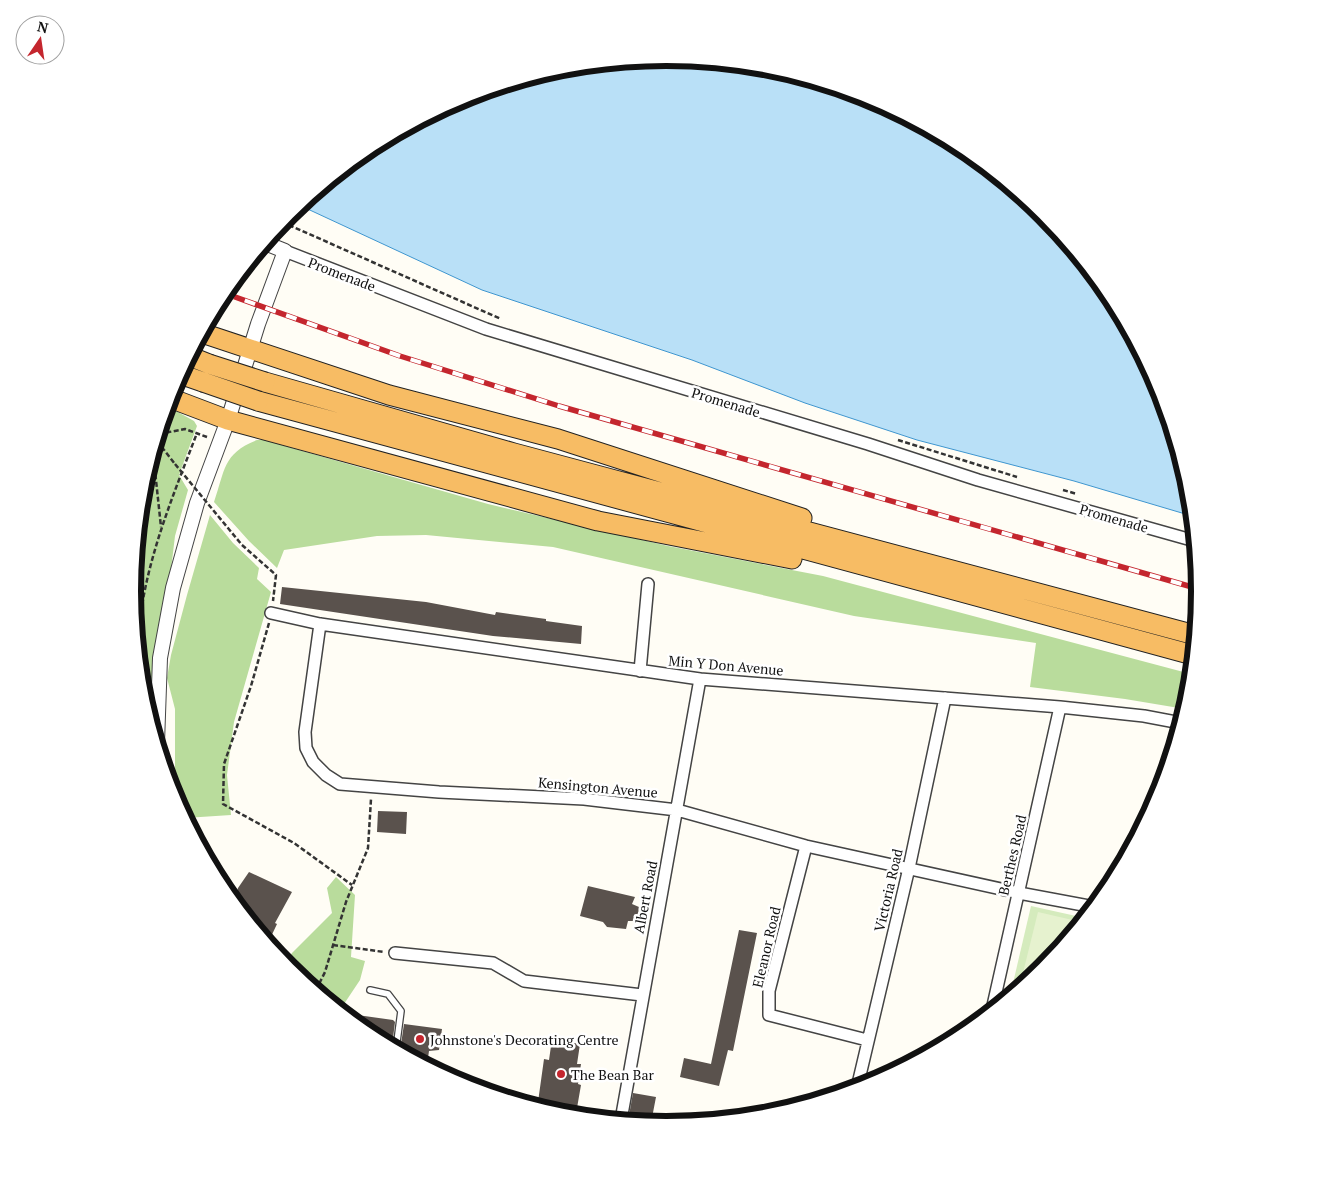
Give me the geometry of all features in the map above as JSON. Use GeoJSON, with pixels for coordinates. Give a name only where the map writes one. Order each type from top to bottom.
{"type":"FeatureCollection","features":[{"type":"Feature","properties":{"kind":"highway"},"geometry":{"type":"LineString","coordinates":[[209,335],[388,395],[558,440],[665,472],[956,571]]}},
{"type":"Feature","properties":{"kind":"highway"},"geometry":{"type":"LineString","coordinates":[[195,359],[265,382],[514,453],[1189,633]]}},
{"type":"Feature","properties":{"kind":"highway"},"geometry":{"type":"LineString","coordinates":[[187,376],[258,401],[1187,653]]}},
{"type":"Feature","properties":{"kind":"highway"},"geometry":{"type":"LineString","coordinates":[[177,401],[228,420],[598,520],[957,591]]}},
{"type":"Feature","properties":{"kind":"street","name":"Promenade"},"geometry":{"type":"LineString","coordinates":[[271,245],[486,329],[868,444],[978,480],[1188,539]]}},
{"type":"Feature","properties":{"kind":"street"},"geometry":{"type":"LineString","coordinates":[[157,720],[158,694],[165,627],[173,588],[197,503],[228,420],[250,349],[285,251]]}},
{"type":"Feature","properties":{"kind":"street"},"geometry":{"type":"LineString","coordinates":[[640,671],[648,584]]}},
{"type":"Feature","properties":{"kind":"street","name":"Min Y Don Avenue"},"geometry":{"type":"LineString","coordinates":[[272,613],[320,624],[700,679],[1060,707],[1144,716],[1174,722]]}},
{"type":"Feature","properties":{"kind":"street","name":"Kensington Avenue"},"geometry":{"type":"LineString","coordinates":[[320,624],[305,732],[306,748],[313,762],[326,775],[340,784],[584,799],[677,810],[806,846],[1019,893],[1085,905]]}},
{"type":"Feature","properties":{"kind":"street","name":"Albert Road"},"geometry":{"type":"LineString","coordinates":[[622,1114],[700,679]]}},
{"type":"Feature","properties":{"kind":"street","name":"Victoria Road"},"geometry":{"type":"LineString","coordinates":[[859,1079],[909,868],[945,698]]}},
{"type":"Feature","properties":{"kind":"street","name":"Berthes Road"},"geometry":{"type":"LineString","coordinates":[[994,1000],[1060,707]]}},
{"type":"Feature","properties":{"kind":"street","name":"Eleanor Road"},"geometry":{"type":"LineString","coordinates":[[806,846],[769,991],[769,1015],[867,1040]]}},
{"type":"Feature","properties":{"kind":"street"},"geometry":{"type":"LineString","coordinates":[[395,954],[493,963],[524,981],[642,995]]}},
{"type":"Feature","properties":{"kind":"lane"},"geometry":{"type":"LineString","coordinates":[[370,990],[388,994],[401,1012],[397,1041]]}},
{"type":"Feature","properties":{"kind":"path"},"geometry":{"type":"LineString","coordinates":[[290,225],[509,322]]}},
{"type":"Feature","properties":{"kind":"path"},"geometry":{"type":"LineString","coordinates":[[166,433],[185,429],[220,442]]}},
{"type":"Feature","properties":{"kind":"path"},"geometry":{"type":"LineString","coordinates":[[142,612],[145,585],[161,529],[197,434]]}},
{"type":"Feature","properties":{"kind":"path"},"geometry":{"type":"LineString","coordinates":[[892,438],[1006,472],[1022,479]]}},
{"type":"Feature","properties":{"kind":"path"},"geometry":{"type":"LineString","coordinates":[[162,447],[242,545],[276,575],[272,613],[251,686],[224,764],[223,804],[294,843],[352,885]]}},
{"type":"Feature","properties":{"kind":"path"},"geometry":{"type":"LineString","coordinates":[[155,472],[161,529]]}},
{"type":"Feature","properties":{"kind":"path"},"geometry":{"type":"LineString","coordinates":[[1054,489],[1070,491],[1084,497]]}},
{"type":"Feature","properties":{"kind":"path"},"geometry":{"type":"LineString","coordinates":[[319,985],[325,972],[352,885],[368,848],[372,787]]}},
{"type":"Feature","properties":{"kind":"path"},"geometry":{"type":"LineString","coordinates":[[333,945],[395,954]]}},
{"type":"Feature","properties":{"kind":"green space"},"geometry":{"type":"Polygon","coordinates":[[[174,410],[194,421],[197,426],[179,475],[188,490],[175,536],[154,707],[142,625],[142,557],[151,489],[159,455],[174,410]]]}},
{"type":"Feature","properties":{"kind":"green space"},"geometry":{"type":"Polygon","coordinates":[[[257,440],[264,440],[488,504],[668,546],[823,576],[1184,672],[1178,708],[1030,687],[1036,643],[854,616],[553,547],[426,535],[377,536],[284,550],[277,568],[249,541],[214,502],[227,464],[237,451],[257,440]]]}},
{"type":"Feature","properties":{"kind":"green space"},"geometry":{"type":"Polygon","coordinates":[[[210,515],[233,543],[259,568],[257,579],[271,592],[234,722],[227,775],[231,815],[193,818],[176,778],[175,709],[167,678],[187,595],[210,515]]]}},
{"type":"Feature","properties":{"kind":"green space"},"geometry":{"type":"Polygon","coordinates":[[[336,877],[355,895],[351,957],[365,961],[360,980],[344,1004],[320,986],[290,957],[332,913],[327,888],[336,877]]]}},
{"type":"Feature","properties":{"kind":"green space"},"geometry":{"type":"Polygon","coordinates":[[[1031,906],[1077,916],[1061,937],[1012,986],[1031,906]]]}},
{"type":"Feature","properties":{"kind":"green space"},"geometry":{"type":"Polygon","coordinates":[[[1038,912],[1074,920],[1061,937],[1022,976],[1038,912]]]}},
{"type":"Feature","properties":{"kind":"water"},"geometry":{"type":"Polygon","coordinates":[[[632,67],[700,67],[768,76],[835,94],[898,120],[958,155],[1012,196],[1061,245],[1102,299],[1137,359],[1163,422],[1173,455],[1185,514],[1074,481],[917,440],[805,403],[692,360],[482,290],[307,209],[320,196],[374,155],[434,120],[497,94],[564,76],[632,67]]]}},
{"type":"Feature","properties":{"kind":"building"},"geometry":{"type":"Polygon","coordinates":[[[282,587],[426,602],[495,615],[496,612],[546,619],[546,621],[582,626],[581,644],[493,636],[280,604],[282,587]]]}},
{"type":"Feature","properties":{"kind":"building"},"geometry":{"type":"Polygon","coordinates":[[[378,811],[407,812],[406,834],[377,832],[378,811]]]}},
{"type":"Feature","properties":{"kind":"building"},"geometry":{"type":"Polygon","coordinates":[[[249,872],[292,892],[275,923],[277,924],[271,937],[237,892],[249,872]]]}},
{"type":"Feature","properties":{"kind":"building"},"geometry":{"type":"Polygon","coordinates":[[[588,886],[635,897],[632,904],[639,907],[637,921],[628,921],[626,929],[607,927],[603,922],[580,916],[588,886]]]}},
{"type":"Feature","properties":{"kind":"building"},"geometry":{"type":"Polygon","coordinates":[[[739,930],[757,933],[733,1051],[728,1050],[719,1086],[680,1077],[684,1058],[711,1064],[739,930]]]}},
{"type":"Feature","properties":{"kind":"building"},"geometry":{"type":"Polygon","coordinates":[[[358,1015],[393,1020],[395,1022],[393,1038],[358,1015]]]}},
{"type":"Feature","properties":{"kind":"building","name":"Johnstone's Decorating Centre"},"geometry":{"type":"Polygon","coordinates":[[[404,1024],[442,1029],[439,1050],[429,1051],[428,1059],[401,1043],[404,1024]]]}},
{"type":"Feature","properties":{"kind":"building","name":"The Bean Bar"},"geometry":{"type":"Polygon","coordinates":[[[552,1039],[580,1044],[577,1064],[581,1064],[578,1084],[581,1085],[577,1108],[538,1100],[544,1059],[549,1060],[552,1039]]]}},
{"type":"Feature","properties":{"kind":"building"},"geometry":{"type":"Polygon","coordinates":[[[633,1093],[656,1097],[652,1116],[629,1115],[633,1093]]]}},
{"type":"Feature","properties":{"kind":"railway"},"geometry":{"type":"LineString","coordinates":[[232,296],[400,356],[559,406],[1191,587]]}},
{"type":"Feature","properties":{"kind":"place","name":"Johnstone's Decorating Centre"},"geometry":{"type":"Point","coordinates":[420,1039]}},
{"type":"Feature","properties":{"kind":"place","name":"The Bean Bar"},"geometry":{"type":"Point","coordinates":[561,1074]}}]}
